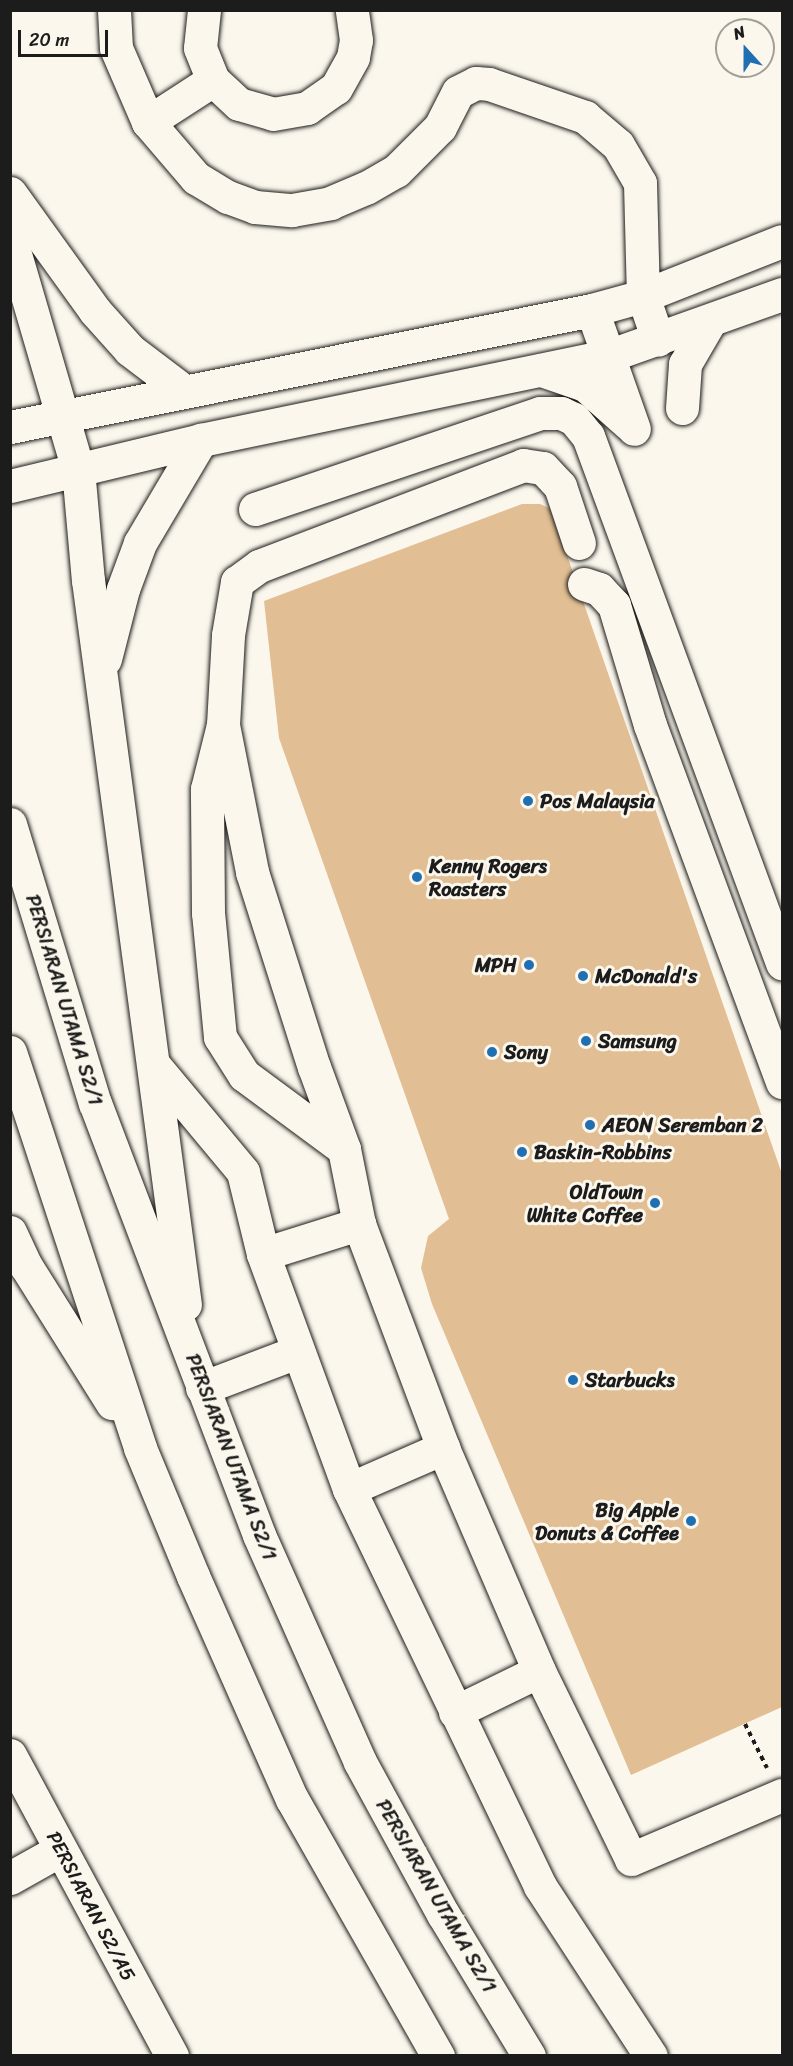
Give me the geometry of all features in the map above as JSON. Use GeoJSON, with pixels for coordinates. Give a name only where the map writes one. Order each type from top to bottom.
{"type":"FeatureCollection","features":[{"type":"Feature","properties":{"kind":"main road"},"geometry":{"type":"LineString","coordinates":[[114,10],[116,48],[147,122],[196,178],[228,197],[255,207],[292,210],[330,203],[396,171],[440,126],[458,92],[476,83],[489,84],[585,117],[618,145],[640,183],[643,296],[658,340]]}},
{"type":"Feature","properties":{"kind":"main road"},"geometry":{"type":"LineString","coordinates":[[204,10],[200,48],[213,80],[225,94],[255,111],[273,114],[307,108],[336,88],[346,74],[356,40],[352,10]]}},
{"type":"Feature","properties":{"kind":"main road"},"geometry":{"type":"LineString","coordinates":[[147,122],[213,80]]}},
{"type":"Feature","properties":{"kind":"main road"},"geometry":{"type":"LineString","coordinates":[[10,193],[95,311],[130,350],[184,391]]}},
{"type":"Feature","properties":{"kind":"main road"},"geometry":{"type":"LineString","coordinates":[[10,237],[65,414],[78,469],[101,675],[197,1373],[297,1352]]}},
{"type":"Feature","properties":{"kind":"main road"},"geometry":{"type":"LineString","coordinates":[[10,427],[65,414],[592,310],[643,296],[783,241]]}},
{"type":"Feature","properties":{"kind":"main road"},"geometry":{"type":"LineString","coordinates":[[10,486],[201,440],[608,356],[783,294]]}},
{"type":"Feature","properties":{"kind":"main road"},"geometry":{"type":"LineString","coordinates":[[538,370],[585,385],[634,429],[592,310]]}},
{"type":"Feature","properties":{"kind":"main road"},"geometry":{"type":"LineString","coordinates":[[682,408],[685,364],[710,321]]}},
{"type":"Feature","properties":{"kind":"main road"},"geometry":{"type":"LineString","coordinates":[[255,509],[540,413],[561,413],[574,419],[588,436],[783,963]]}},
{"type":"Feature","properties":{"kind":"main road"},"geometry":{"type":"LineString","coordinates":[[101,675],[123,589],[140,543],[201,440]]}},
{"type":"Feature","properties":{"kind":"main road"},"geometry":{"type":"LineString","coordinates":[[345,1149],[244,1075],[220,1037],[208,875],[207,789],[223,725],[228,635],[237,582],[258,567],[523,465],[543,468],[560,486],[579,543]]}},
{"type":"Feature","properties":{"kind":"main road"},"geometry":{"type":"LineString","coordinates":[[584,584],[599,589],[614,606],[650,725],[783,1082]]}},
{"type":"Feature","properties":{"kind":"main road"},"geometry":{"type":"LineString","coordinates":[[223,725],[252,872],[314,1067],[345,1149],[359,1224],[443,1448],[539,1671],[631,1859],[782,1795]]}},
{"type":"Feature","properties":{"kind":"main road","name":"PERSIARAN UTAMA S2/1"},"geometry":{"type":"LineString","coordinates":[[10,824],[95,1103],[259,1535],[360,1762],[443,1914],[529,2055]]}},
{"type":"Feature","properties":{"kind":"main road"},"geometry":{"type":"LineString","coordinates":[[208,875],[252,872]]}},
{"type":"Feature","properties":{"kind":"main road"},"geometry":{"type":"LineString","coordinates":[[10,1052],[140,1448],[292,1799],[438,2055]]}},
{"type":"Feature","properties":{"kind":"main road"},"geometry":{"type":"LineString","coordinates":[[154,1065],[243,1172],[262,1254],[349,1489],[454,1712],[540,1886],[651,2055]]}},
{"type":"Feature","properties":{"kind":"main road"},"geometry":{"type":"LineString","coordinates":[[262,1254],[359,1224]]}},
{"type":"Feature","properties":{"kind":"main road"},"geometry":{"type":"LineString","coordinates":[[10,1232],[26,1266],[140,1448]]}},
{"type":"Feature","properties":{"kind":"main road"},"geometry":{"type":"LineString","coordinates":[[349,1489],[443,1448]]}},
{"type":"Feature","properties":{"kind":"main road"},"geometry":{"type":"LineString","coordinates":[[454,1712],[539,1671]]}},
{"type":"Feature","properties":{"kind":"main road","name":"PERSIARAN S2/A5"},"geometry":{"type":"LineString","coordinates":[[10,1755],[172,2055]]}},
{"type":"Feature","properties":{"kind":"main road"},"geometry":{"type":"LineString","coordinates":[[10,1878],[60,1851]]}},
{"type":"Feature","properties":{"kind":"path"},"geometry":{"type":"LineString","coordinates":[[745,1724],[782,1795]]}},
{"type":"Feature","properties":{"kind":"building","name":"AEON Seremban 2"},"geometry":{"type":"Polygon","coordinates":[[[522,504],[540,504],[551,509],[782,1174],[782,1707],[631,1775],[432,1304],[421,1268],[428,1236],[449,1219],[279,738],[264,601],[522,504]]]}},
{"type":"Feature","properties":{"kind":"place","name":"Pos Malaysia"},"geometry":{"type":"Point","coordinates":[528,801]}},
{"type":"Feature","properties":{"kind":"place","name":"Kenny Rogers Roasters"},"geometry":{"type":"Point","coordinates":[417,877]}},
{"type":"Feature","properties":{"kind":"place","name":"MPH"},"geometry":{"type":"Point","coordinates":[529,965]}},
{"type":"Feature","properties":{"kind":"place","name":"McDonald's"},"geometry":{"type":"Point","coordinates":[583,976]}},
{"type":"Feature","properties":{"kind":"place","name":"Samsung"},"geometry":{"type":"Point","coordinates":[586,1041]}},
{"type":"Feature","properties":{"kind":"place","name":"Sony"},"geometry":{"type":"Point","coordinates":[492,1052]}},
{"type":"Feature","properties":{"kind":"place","name":"AEON Seremban 2"},"geometry":{"type":"Point","coordinates":[590,1125]}},
{"type":"Feature","properties":{"kind":"place","name":"Baskin-Robbins"},"geometry":{"type":"Point","coordinates":[522,1152]}},
{"type":"Feature","properties":{"kind":"place","name":"OldTown White Coffee"},"geometry":{"type":"Point","coordinates":[655,1203]}},
{"type":"Feature","properties":{"kind":"place","name":"Starbucks"},"geometry":{"type":"Point","coordinates":[573,1380]}},
{"type":"Feature","properties":{"kind":"place","name":"Big Apple Donuts & Coffee"},"geometry":{"type":"Point","coordinates":[691,1521]}}]}
